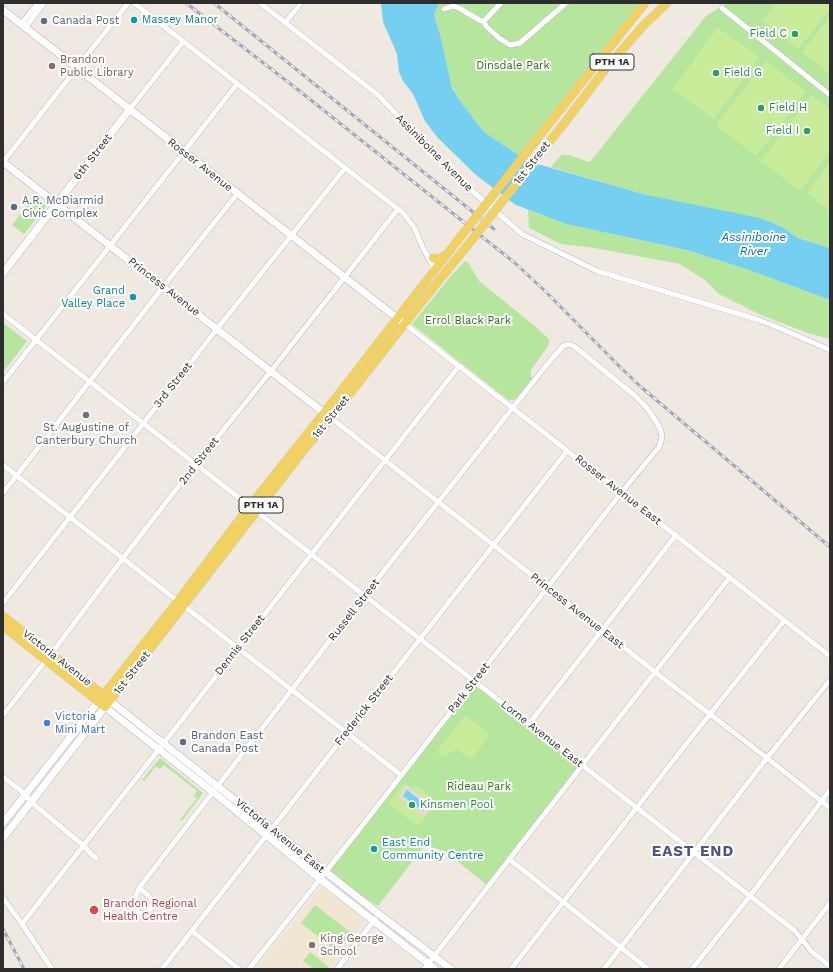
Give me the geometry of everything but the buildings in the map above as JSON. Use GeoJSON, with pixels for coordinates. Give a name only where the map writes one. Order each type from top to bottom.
{"type":"FeatureCollection","features":[{"type":"Feature","properties":{"kind":"main road","name":"1st Street"},"geometry":{"type":"LineString","coordinates":[[3,823],[104,701],[181,604],[253,509],[307,446],[328,416],[401,321],[448,253],[645,3]]}},
{"type":"Feature","properties":{"kind":"main road","name":"1st Street"},"geometry":{"type":"LineString","coordinates":[[401,321],[420,304],[562,126],[607,67],[644,25],[667,3]]}},
{"type":"Feature","properties":{"kind":"main road","name":"Rosser Avenue"},"geometry":{"type":"LineString","coordinates":[[3,10],[401,321]]}},
{"type":"Feature","properties":{"kind":"main road","name":"6th Street"},"geometry":{"type":"LineString","coordinates":[[3,273],[130,110]]}},
{"type":"Feature","properties":{"kind":"main road","name":"Princess Avenue"},"geometry":{"type":"LineString","coordinates":[[3,162],[328,416]]}},
{"type":"Feature","properties":{"kind":"main road"},"geometry":{"type":"LineString","coordinates":[[433,258],[439,259],[448,253]]}},
{"type":"Feature","properties":{"kind":"main road"},"geometry":{"type":"LineString","coordinates":[[420,304],[429,288],[442,271],[440,264]]}},
{"type":"Feature","properties":{"kind":"main road","name":"Victoria Avenue"},"geometry":{"type":"LineString","coordinates":[[3,616],[48,657]]}},
{"type":"Feature","properties":{"kind":"main road","name":"Victoria Avenue"},"geometry":{"type":"LineString","coordinates":[[3,626],[48,657],[104,701]]}},
{"type":"Feature","properties":{"kind":"main road","name":"1st Street"},"geometry":{"type":"LineString","coordinates":[[3,838],[104,701]]}},
{"type":"Feature","properties":{"kind":"main road","name":"Victoria Avenue East"},"geometry":{"type":"LineString","coordinates":[[104,701],[164,743],[267,835],[374,921],[426,966],[435,969]]}},
{"type":"Feature","properties":{"kind":"main road","name":"Victoria Avenue East"},"geometry":{"type":"LineString","coordinates":[[104,701],[158,750],[272,828],[379,914],[451,969]]}},
{"type":"Feature","properties":{"kind":"street"},"geometry":{"type":"LineString","coordinates":[[23,26],[38,3]]}},
{"type":"Feature","properties":{"kind":"street"},"geometry":{"type":"LineString","coordinates":[[23,26],[44,3]]}},
{"type":"Feature","properties":{"kind":"street"},"geometry":{"type":"LineString","coordinates":[[3,162],[128,3]]}},
{"type":"Feature","properties":{"kind":"street"},"geometry":{"type":"LineString","coordinates":[[134,3],[398,209],[414,227],[433,266],[433,273],[430,277]]}},
{"type":"Feature","properties":{"kind":"street","name":"Assiniboine Avenue"},"geometry":{"type":"LineString","coordinates":[[260,3],[378,95],[456,177],[522,234],[597,271],[756,318],[830,350]]}},
{"type":"Feature","properties":{"kind":"street"},"geometry":{"type":"LineString","coordinates":[[286,23],[301,3]]}},
{"type":"Feature","properties":{"kind":"street"},"geometry":{"type":"LineString","coordinates":[[484,21],[501,3]]}},
{"type":"Feature","properties":{"kind":"street"},"geometry":{"type":"LineString","coordinates":[[484,21],[486,26],[499,38],[510,45],[520,43],[566,3]]}},
{"type":"Feature","properties":{"kind":"street"},"geometry":{"type":"LineString","coordinates":[[444,9],[453,6],[481,21],[484,21]]}},
{"type":"Feature","properties":{"kind":"street"},"geometry":{"type":"LineString","coordinates":[[722,8],[830,94]]}},
{"type":"Feature","properties":{"kind":"street","name":"6th Street"},"geometry":{"type":"LineString","coordinates":[[130,110],[183,42]]}},
{"type":"Feature","properties":{"kind":"street"},"geometry":{"type":"LineString","coordinates":[[3,382],[237,84]]}},
{"type":"Feature","properties":{"kind":"street","name":"3rd Street"},"geometry":{"type":"LineString","coordinates":[[3,603],[345,168]]}},
{"type":"Feature","properties":{"kind":"street"},"geometry":{"type":"LineString","coordinates":[[3,493],[163,287],[238,194]]}},
{"type":"Feature","properties":{"kind":"street","name":"2nd Street"},"geometry":{"type":"LineString","coordinates":[[3,715],[122,558],[398,209]]}},
{"type":"Feature","properties":{"kind":"street"},"geometry":{"type":"LineString","coordinates":[[423,248],[440,264]]}},
{"type":"Feature","properties":{"kind":"street","name":"Lorne Avenue East"},"geometry":{"type":"LineString","coordinates":[[3,314],[797,933],[812,952],[830,966]]}},
{"type":"Feature","properties":{"kind":"street","name":"Rosser Avenue East"},"geometry":{"type":"LineString","coordinates":[[401,321],[830,656]]}},
{"type":"Feature","properties":{"kind":"street","name":"Russell Street"},"geometry":{"type":"LineString","coordinates":[[139,888],[364,596],[560,348],[564,344],[569,344],[575,347]]}},
{"type":"Feature","properties":{"kind":"street","name":"Park Street"},"geometry":{"type":"LineString","coordinates":[[249,969],[475,682],[654,453],[661,442],[662,434],[660,427],[652,413],[644,404],[575,347]]}},
{"type":"Feature","properties":{"kind":"street","name":"Dennis Street"},"geometry":{"type":"LineString","coordinates":[[22,924],[458,366]]}},
{"type":"Feature","properties":{"kind":"street","name":"Princess Avenue East"},"geometry":{"type":"LineString","coordinates":[[328,416],[830,808]]}},
{"type":"Feature","properties":{"kind":"street","name":"Frederick Street"},"geometry":{"type":"LineString","coordinates":[[162,969],[567,451]]}},
{"type":"Feature","properties":{"kind":"street"},"geometry":{"type":"LineString","coordinates":[[3,465],[401,775]]}},
{"type":"Feature","properties":{"kind":"street"},"geometry":{"type":"LineString","coordinates":[[529,724],[676,535]]}},
{"type":"Feature","properties":{"kind":"street"},"geometry":{"type":"LineString","coordinates":[[426,966],[632,700],[730,577]]}},
{"type":"Feature","properties":{"kind":"street"},"geometry":{"type":"LineString","coordinates":[[511,969],[784,621]]}},
{"type":"Feature","properties":{"kind":"street"},"geometry":{"type":"LineString","coordinates":[[604,969],[767,758],[830,680]]}},
{"type":"Feature","properties":{"kind":"street"},"geometry":{"type":"LineString","coordinates":[[3,777],[26,794],[31,802],[84,846],[96,858]]}},
{"type":"Feature","properties":{"kind":"street"},"geometry":{"type":"LineString","coordinates":[[692,969],[750,896],[830,790]]}},
{"type":"Feature","properties":{"kind":"street"},"geometry":{"type":"LineString","coordinates":[[509,859],[648,969]]}},
{"type":"Feature","properties":{"kind":"street"},"geometry":{"type":"LineString","coordinates":[[139,888],[149,896],[152,902],[149,912],[142,914],[138,913],[135,908],[135,898],[139,888]]}},
{"type":"Feature","properties":{"kind":"street"},"geometry":{"type":"LineString","coordinates":[[3,898],[52,969]]}},
{"type":"Feature","properties":{"kind":"street"},"geometry":{"type":"LineString","coordinates":[[779,969],[830,903]]}},
{"type":"Feature","properties":{"kind":"street"},"geometry":{"type":"LineString","coordinates":[[336,969],[379,914]]}},
{"type":"Feature","properties":{"kind":"street"},"geometry":{"type":"LineString","coordinates":[[192,931],[240,969]]}},
{"type":"Feature","properties":{"kind":"shaded area"},"geometry":{"type":"Polygon","coordinates":[[[407,785],[433,806],[425,817],[398,797],[407,785]],[[407,790],[403,796],[423,811],[427,806],[407,790]]]}},
{"type":"Feature","properties":{"kind":"shaded area","name":"King George School"},"geometry":{"type":"Polygon","coordinates":[[[323,886],[366,921],[329,969],[257,969],[323,886]]]}},
{"type":"Feature","properties":{"kind":"green space","name":"Dinsdale Park"},"geometry":{"type":"Polygon","coordinates":[[[439,3],[643,3],[521,157],[484,132],[463,105],[452,87],[441,38],[434,15],[439,3]]]}},
{"type":"Feature","properties":{"kind":"green space"},"geometry":{"type":"Polygon","coordinates":[[[727,3],[830,3],[830,248],[798,238],[782,227],[647,195],[551,167],[561,155],[568,155],[590,162],[706,16],[727,3]]]}},
{"type":"Feature","properties":{"kind":"green space","name":"Field C"},"geometry":{"type":"Polygon","coordinates":[[[777,3],[830,3],[830,9],[798,49],[763,20],[777,3]]]}},
{"type":"Feature","properties":{"kind":"green space"},"geometry":{"type":"Polygon","coordinates":[[[830,16],[830,74],[802,52],[830,16]]]}},
{"type":"Feature","properties":{"kind":"green space","name":"Field G"},"geometry":{"type":"Polygon","coordinates":[[[717,27],[759,57],[714,119],[673,89],[717,27]]]}},
{"type":"Feature","properties":{"kind":"green space","name":"Field H"},"geometry":{"type":"Polygon","coordinates":[[[766,61],[806,92],[756,156],[716,125],[766,61]]]}},
{"type":"Feature","properties":{"kind":"green space","name":"Field I"},"geometry":{"type":"Polygon","coordinates":[[[812,95],[830,109],[830,152],[800,191],[761,161],[812,95]]]}},
{"type":"Feature","properties":{"kind":"green space"},"geometry":{"type":"Polygon","coordinates":[[[830,162],[830,211],[807,193],[830,162]]]}},
{"type":"Feature","properties":{"kind":"green space"},"geometry":{"type":"Polygon","coordinates":[[[34,195],[47,205],[24,234],[12,225],[34,195]]]}},
{"type":"Feature","properties":{"kind":"green space"},"geometry":{"type":"Polygon","coordinates":[[[528,210],[566,224],[687,250],[749,270],[830,300],[830,339],[808,333],[761,315],[719,294],[705,280],[680,264],[595,248],[561,244],[529,228],[528,210]]]}},
{"type":"Feature","properties":{"kind":"green space","name":"Errol Black Park"},"geometry":{"type":"Polygon","coordinates":[[[465,261],[468,262],[479,281],[549,339],[548,346],[531,370],[532,378],[517,398],[513,400],[508,400],[412,324],[465,261]]]}},
{"type":"Feature","properties":{"kind":"green space"},"geometry":{"type":"Polygon","coordinates":[[[3,323],[27,341],[3,372],[3,323]]]}},
{"type":"Feature","properties":{"kind":"green space","name":"Rideau Park"},"geometry":{"type":"Polygon","coordinates":[[[475,682],[582,766],[488,886],[446,852],[425,845],[378,906],[325,872],[475,682]]]}},
{"type":"Feature","properties":{"kind":"green space"},"geometry":{"type":"Polygon","coordinates":[[[465,715],[490,735],[471,760],[458,749],[443,756],[438,752],[438,750],[465,715]]]}},
{"type":"Feature","properties":{"kind":"green space"},"geometry":{"type":"Polygon","coordinates":[[[160,758],[203,793],[182,821],[180,820],[197,798],[194,796],[197,791],[164,765],[160,769],[156,766],[144,781],[142,780],[160,758]]]}},
{"type":"Feature","properties":{"kind":"green space","name":"Kinsmen Pool"},"geometry":{"type":"Polygon","coordinates":[[[404,783],[411,789],[415,785],[437,802],[418,826],[388,803],[404,783]]]}},
{"type":"Feature","properties":{"kind":"green space"},"geometry":{"type":"Polygon","coordinates":[[[315,905],[351,933],[337,951],[301,923],[315,905]]]}},
{"type":"Feature","properties":{"kind":"green space"},"geometry":{"type":"Polygon","coordinates":[[[310,952],[329,967],[327,969],[314,969],[303,961],[310,952]]]}},
{"type":"Feature","properties":{"kind":"water","name":"Assiniboine River"},"geometry":{"type":"Polygon","coordinates":[[[381,3],[439,3],[434,15],[441,38],[452,88],[484,132],[527,161],[647,195],[760,218],[782,227],[798,238],[830,248],[830,300],[749,270],[687,250],[566,224],[516,205],[476,175],[437,137],[425,121],[413,94],[403,81],[399,72],[397,54],[383,22],[381,3]]]}},
{"type":"Feature","properties":{"kind":"water"},"geometry":{"type":"Polygon","coordinates":[[[407,790],[427,806],[423,811],[403,796],[407,790]]]}},
{"type":"Feature","properties":{"kind":"railway"},"geometry":{"type":"LineString","coordinates":[[186,3],[297,89],[515,263],[641,387],[830,547]]}},
{"type":"Feature","properties":{"kind":"railway"},"geometry":{"type":"LineString","coordinates":[[214,3],[494,229]]}},
{"type":"Feature","properties":{"kind":"railway"},"geometry":{"type":"LineString","coordinates":[[3,929],[24,969]]}},
{"type":"Feature","properties":{"kind":"place","name":"Massey Manor"},"geometry":{"type":"Point","coordinates":[134,20]}},
{"type":"Feature","properties":{"kind":"place","name":"Canada Post"},"geometry":{"type":"Point","coordinates":[44,21]}},
{"type":"Feature","properties":{"kind":"place","name":"Field C"},"geometry":{"type":"Point","coordinates":[795,34]}},
{"type":"Feature","properties":{"kind":"place","name":"Brandon Public Library"},"geometry":{"type":"Point","coordinates":[52,66]}},
{"type":"Feature","properties":{"kind":"place","name":"Field G"},"geometry":{"type":"Point","coordinates":[716,73]}},
{"type":"Feature","properties":{"kind":"place","name":"Field H"},"geometry":{"type":"Point","coordinates":[761,108]}},
{"type":"Feature","properties":{"kind":"place","name":"Field I"},"geometry":{"type":"Point","coordinates":[807,131]}},
{"type":"Feature","properties":{"kind":"place","name":"A.R. McDiarmid Civic Complex"},"geometry":{"type":"Point","coordinates":[14,207]}},
{"type":"Feature","properties":{"kind":"place","name":"Grand Valley Place"},"geometry":{"type":"Point","coordinates":[133,297]}},
{"type":"Feature","properties":{"kind":"place","name":"St. Augustine of Canterbury Church"},"geometry":{"type":"Point","coordinates":[86,415]}},
{"type":"Feature","properties":{"kind":"place","name":"Victoria Mini Mart"},"geometry":{"type":"Point","coordinates":[47,723]}},
{"type":"Feature","properties":{"kind":"place","name":"Brandon East Canada Post"},"geometry":{"type":"Point","coordinates":[183,742]}},
{"type":"Feature","properties":{"kind":"place","name":"Kinsmen Pool"},"geometry":{"type":"Point","coordinates":[412,805]}},
{"type":"Feature","properties":{"kind":"place","name":"East End Community Centre"},"geometry":{"type":"Point","coordinates":[374,849]}},
{"type":"Feature","properties":{"kind":"place","name":"Brandon Regional Health Centre"},"geometry":{"type":"Point","coordinates":[94,910]}},
{"type":"Feature","properties":{"kind":"place","name":"King George School"},"geometry":{"type":"Point","coordinates":[312,945]}},
{"type":"Feature","properties":{"kind":"district","name":"EAST END"},"geometry":{"type":"Point","coordinates":[693,852]}}]}
